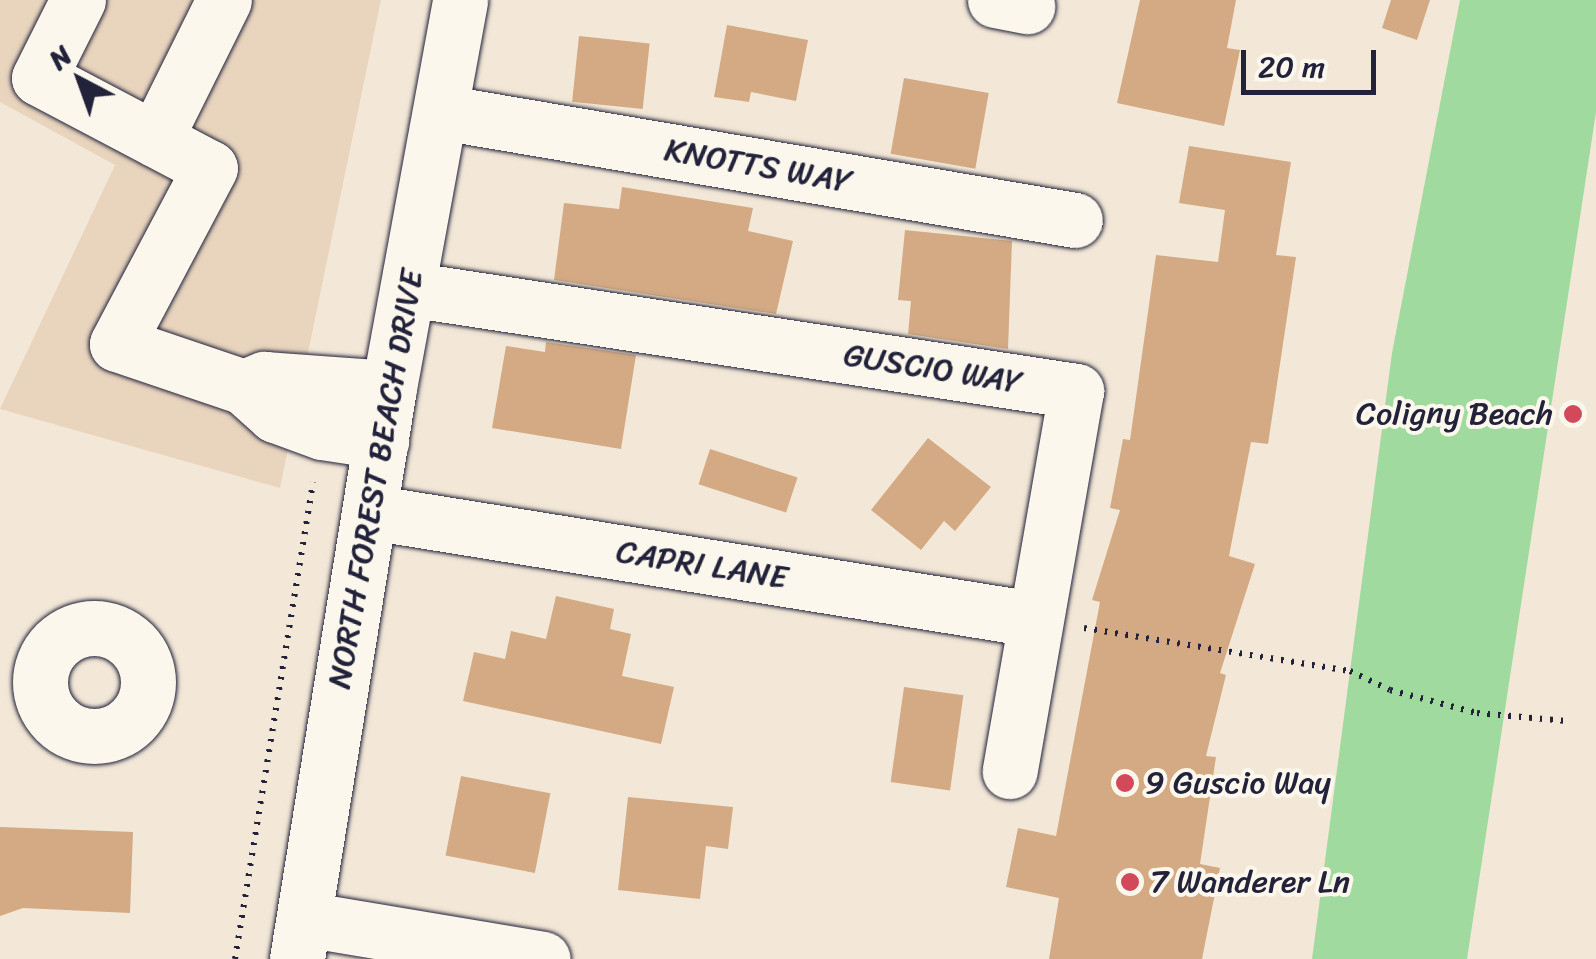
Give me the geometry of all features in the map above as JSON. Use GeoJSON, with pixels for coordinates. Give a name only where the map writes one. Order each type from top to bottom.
{"type":"FeatureCollection","features":[{"type":"Feature","properties":{"kind":"street"},"geometry":{"type":"LineString","coordinates":[[78,0],[38,78],[210,168],[116,344],[244,387],[275,415],[322,432],[381,441]]}},
{"type":"Feature","properties":{"kind":"street"},"geometry":{"type":"LineString","coordinates":[[155,139],[224,0]]}},
{"type":"Feature","properties":{"kind":"street","name":"NORTH FOREST BEACH DRIVE"},"geometry":{"type":"LineString","coordinates":[[301,939],[389,388],[460,0]]}},
{"type":"Feature","properties":{"kind":"street","name":"KNOTTS WAY"},"geometry":{"type":"LineString","coordinates":[[442,112],[1074,220]]}},
{"type":"Feature","properties":{"kind":"street","name":"GUSCIO WAY"},"geometry":{"type":"LineString","coordinates":[[408,288],[1076,391],[1033,619],[1010,771]]}},
{"type":"Feature","properties":{"kind":"street"},"geometry":{"type":"LineString","coordinates":[[244,387],[264,380],[389,388]]}},
{"type":"Feature","properties":{"kind":"street","name":"CAPRI LANE"},"geometry":{"type":"LineString","coordinates":[[370,512],[1033,619]]}},
{"type":"Feature","properties":{"kind":"street"},"geometry":{"type":"LineString","coordinates":[[301,939],[543,959]]}},
{"type":"Feature","properties":{"kind":"path"},"geometry":{"type":"LineString","coordinates":[[234,959],[322,432]]}},
{"type":"Feature","properties":{"kind":"path"},"geometry":{"type":"LineString","coordinates":[[1033,619],[1350,671],[1390,690],[1477,713],[1567,721]]}},
{"type":"Feature","properties":{"kind":"shaded area"},"geometry":{"type":"Polygon","coordinates":[[[0,0],[381,0],[280,488],[0,409],[115,165],[0,102],[0,0]]]}},
{"type":"Feature","properties":{"kind":"green space"},"geometry":{"type":"Polygon","coordinates":[[[1460,0],[1596,0],[1596,112],[1467,959],[1312,959],[1392,353],[1460,0]]]}},
{"type":"Feature","properties":{"kind":"building"},"geometry":{"type":"Polygon","coordinates":[[[1140,0],[1236,0],[1227,48],[1240,50],[1224,126],[1117,103],[1140,0]]]}},
{"type":"Feature","properties":{"kind":"building"},"geometry":{"type":"Polygon","coordinates":[[[1391,0],[1430,0],[1417,40],[1382,28],[1391,0]]]}},
{"type":"Feature","properties":{"kind":"building"},"geometry":{"type":"Polygon","coordinates":[[[727,25],[808,40],[796,101],[751,92],[749,102],[714,97],[727,25]]]}},
{"type":"Feature","properties":{"kind":"building"},"geometry":{"type":"Polygon","coordinates":[[[579,36],[650,43],[643,109],[572,102],[579,36]]]}},
{"type":"Feature","properties":{"kind":"building"},"geometry":{"type":"Polygon","coordinates":[[[904,78],[989,93],[975,169],[891,154],[904,78]]]}},
{"type":"Feature","properties":{"kind":"building"},"geometry":{"type":"Polygon","coordinates":[[[1189,146],[1291,162],[1276,255],[1296,257],[1268,444],[1251,442],[1229,556],[1255,564],[1220,673],[1226,675],[1206,756],[1216,757],[1200,864],[1220,868],[1202,959],[1049,959],[1059,898],[1006,887],[1018,828],[1056,836],[1100,602],[1092,600],[1120,510],[1110,508],[1123,439],[1130,440],[1156,255],[1218,262],[1225,210],[1179,203],[1189,146]]]}},
{"type":"Feature","properties":{"kind":"building"},"geometry":{"type":"Polygon","coordinates":[[[622,187],[753,208],[748,231],[793,241],[776,314],[554,280],[564,203],[619,209],[622,187]]]}},
{"type":"Feature","properties":{"kind":"building"},"geometry":{"type":"Polygon","coordinates":[[[905,230],[1012,241],[1008,349],[908,334],[911,301],[898,300],[905,230]]]}},
{"type":"Feature","properties":{"kind":"building"},"geometry":{"type":"Polygon","coordinates":[[[546,342],[636,355],[621,449],[492,428],[506,346],[545,352],[546,342]]]}},
{"type":"Feature","properties":{"kind":"building"},"geometry":{"type":"Polygon","coordinates":[[[928,438],[991,487],[955,531],[944,521],[921,550],[871,510],[928,438]]]}},
{"type":"Feature","properties":{"kind":"building"},"geometry":{"type":"Polygon","coordinates":[[[710,449],[797,477],[786,513],[699,484],[710,449]]]}},
{"type":"Feature","properties":{"kind":"building"},"geometry":{"type":"Polygon","coordinates":[[[556,596],[614,609],[610,629],[631,634],[622,676],[674,687],[661,744],[463,701],[474,652],[505,659],[511,631],[546,639],[556,596]]]}},
{"type":"Feature","properties":{"kind":"building"},"geometry":{"type":"Polygon","coordinates":[[[904,687],[963,695],[950,790],[891,782],[904,687]]]}},
{"type":"Feature","properties":{"kind":"building"},"geometry":{"type":"Polygon","coordinates":[[[461,776],[550,793],[535,873],[446,856],[461,776]]]}},
{"type":"Feature","properties":{"kind":"building"},"geometry":{"type":"Polygon","coordinates":[[[628,797],[733,807],[728,849],[706,846],[700,899],[618,890],[628,797]]]}},
{"type":"Feature","properties":{"kind":"building"},"geometry":{"type":"Polygon","coordinates":[[[0,827],[133,832],[130,913],[23,908],[0,916],[0,827]]]}},
{"type":"Feature","properties":{"kind":"place","name":"Coligny Beach"},"geometry":{"type":"Point","coordinates":[1573,414]}},
{"type":"Feature","properties":{"kind":"place","name":"9 Guscio Way"},"geometry":{"type":"Point","coordinates":[1125,783]}},
{"type":"Feature","properties":{"kind":"place","name":"7 Wanderer Ln"},"geometry":{"type":"Point","coordinates":[1130,882]}}]}
